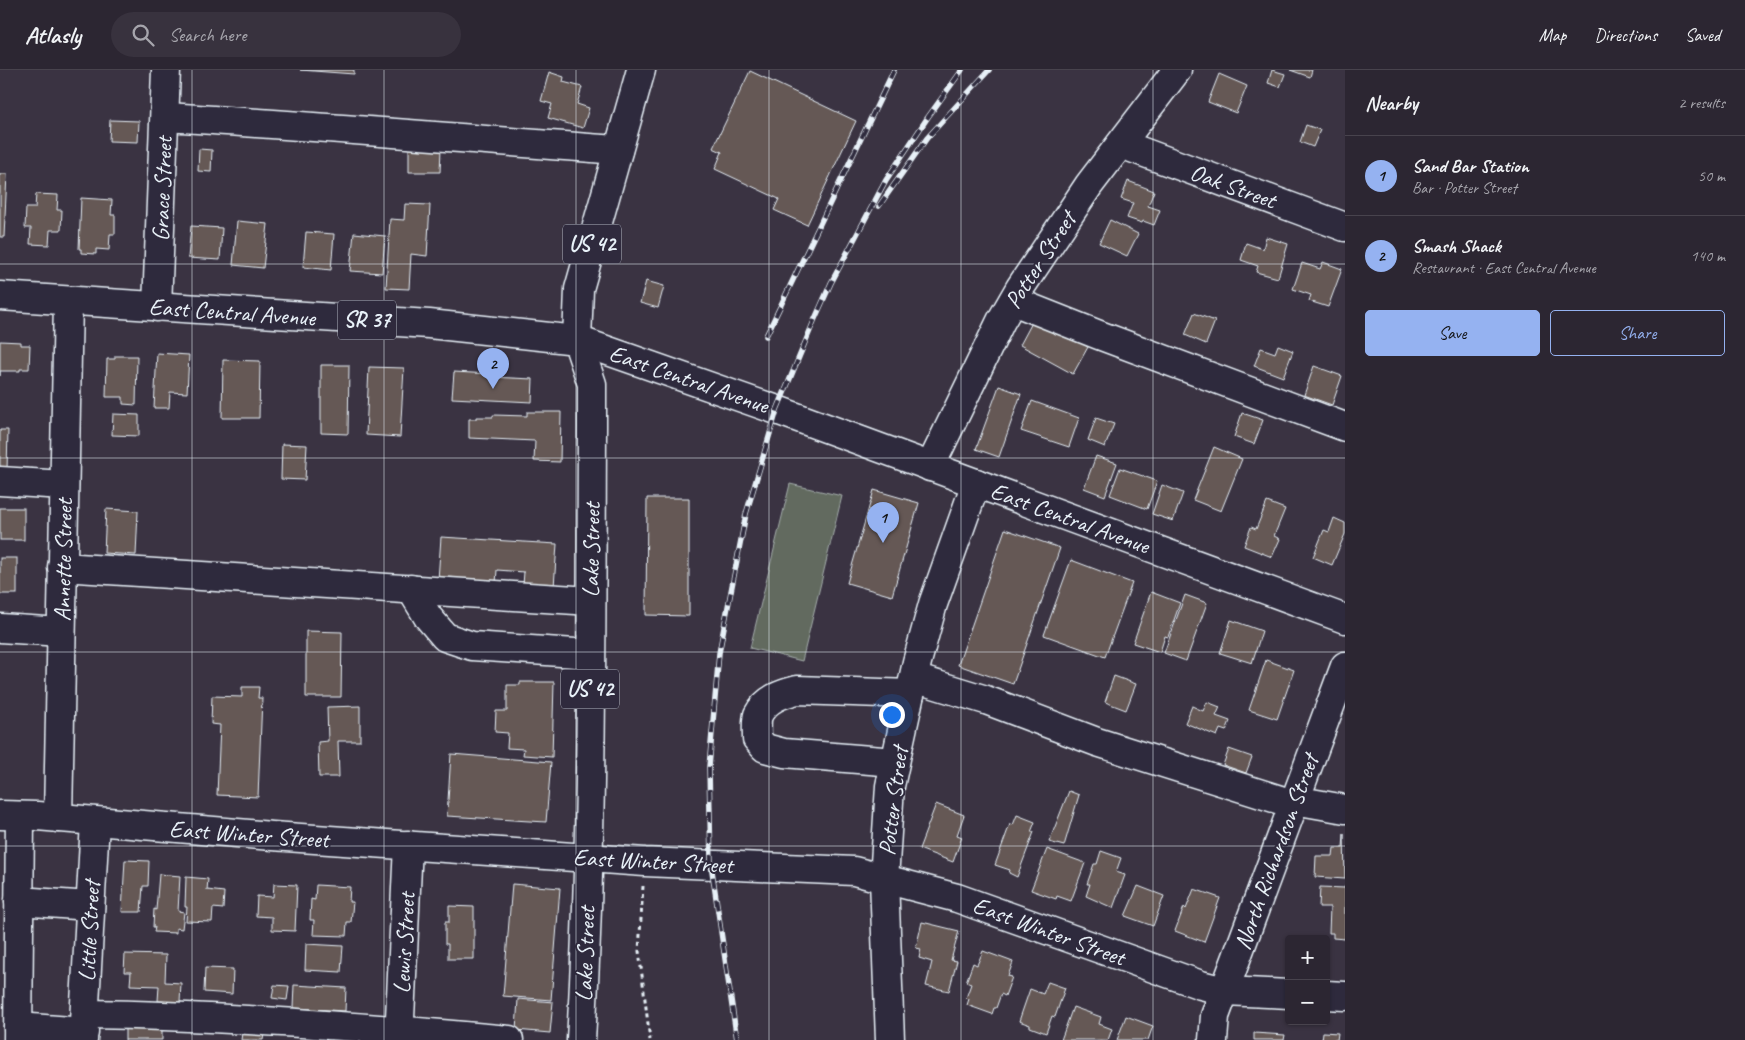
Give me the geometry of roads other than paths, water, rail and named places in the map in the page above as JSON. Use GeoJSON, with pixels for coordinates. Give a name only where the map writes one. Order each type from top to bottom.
{"type":"FeatureCollection","features":[{"type":"Feature","properties":{"kind":"main road","name":"Grace Street"},"geometry":{"type":"LineString","coordinates":[[157,307],[166,70]]}},
{"type":"Feature","properties":{"kind":"main road","name":"Lake Street"},"geometry":{"type":"LineString","coordinates":[[581,1040],[586,963],[588,858],[592,384],[577,340],[579,289],[641,70]]}},
{"type":"Feature","properties":{"kind":"main road","name":"Potter Street"},"geometry":{"type":"LineString","coordinates":[[930,467],[1001,321],[1013,301],[1089,185],[1177,70]]}},
{"type":"Feature","properties":{"kind":"main road"},"geometry":{"type":"LineString","coordinates":[[165,116],[618,150]]}},
{"type":"Feature","properties":{"kind":"main road","name":"Oak Street"},"geometry":{"type":"LineString","coordinates":[[1121,144],[1345,227]]}},
{"type":"Feature","properties":{"kind":"main road","name":"East Central Avenue"},"geometry":{"type":"LineString","coordinates":[[0,296],[429,324],[577,340],[976,483],[1345,619]]}},
{"type":"Feature","properties":{"kind":"main road","name":"Annette Street"},"geometry":{"type":"LineString","coordinates":[[58,818],[68,301]]}},
{"type":"Feature","properties":{"kind":"main road"},"geometry":{"type":"LineString","coordinates":[[1013,301],[1345,427]]}},
{"type":"Feature","properties":{"kind":"main road"},"geometry":{"type":"LineString","coordinates":[[0,481],[64,485]]}},
{"type":"Feature","properties":{"kind":"main road","name":"Potter Street"},"geometry":{"type":"LineString","coordinates":[[890,1040],[884,878],[890,786],[912,686],[933,604],[976,483]]}},
{"type":"Feature","properties":{"kind":"main road"},"geometry":{"type":"LineString","coordinates":[[62,567],[591,601]]}},
{"type":"Feature","properties":{"kind":"main road"},"geometry":{"type":"LineString","coordinates":[[411,589],[428,617],[445,637],[472,646],[590,654]]}},
{"type":"Feature","properties":{"kind":"main road"},"geometry":{"type":"LineString","coordinates":[[0,628],[61,632]]}},
{"type":"Feature","properties":{"kind":"main road","name":"North Richardson Street"},"geometry":{"type":"LineString","coordinates":[[1213,1040],[1214,1016],[1225,991],[1345,666]]}},
{"type":"Feature","properties":{"kind":"main road"},"geometry":{"type":"LineString","coordinates":[[895,762],[784,753],[765,748],[757,739],[758,716],[769,701],[780,694],[797,690],[912,686],[986,700],[1097,742],[1294,802],[1345,809]]}},
{"type":"Feature","properties":{"kind":"main road"},"geometry":{"type":"LineString","coordinates":[[10,816],[10,866],[19,901],[18,1034],[84,1029],[162,1015],[255,1020],[399,1035],[509,1040]]}},
{"type":"Feature","properties":{"kind":"main road","name":"East Winter Street"},"geometry":{"type":"LineString","coordinates":[[10,816],[645,862],[854,872],[958,898],[1190,981],[1225,991],[1285,994]]}},
{"type":"Feature","properties":{"kind":"main road","name":"Little Street"},"geometry":{"type":"LineString","coordinates":[[84,1029],[95,822]]}},
{"type":"Feature","properties":{"kind":"main road","name":"Lewis Street"},"geometry":{"type":"LineString","coordinates":[[399,1035],[408,846]]}},
{"type":"Feature","properties":{"kind":"main road"},"geometry":{"type":"LineString","coordinates":[[19,901],[90,906]]}},
{"type":"Feature","properties":{"kind":"main road"},"geometry":{"type":"LineString","coordinates":[[1330,995],[1345,996]]}},
{"type":"Feature","properties":{"kind":"railway"},"geometry":{"type":"LineString","coordinates":[[766,336],[894,70]]}},
{"type":"Feature","properties":{"kind":"railway"},"geometry":{"type":"LineString","coordinates":[[737,1040],[711,864],[709,767],[719,653],[746,514],[777,410],[831,283],[886,180],[962,70]]}},
{"type":"Feature","properties":{"kind":"railway"},"geometry":{"type":"LineString","coordinates":[[879,206],[927,138],[989,70]]}},
{"type":"Feature","properties":{"kind":"place","name":"Smash Shack"},"geometry":{"type":"Point","coordinates":[493,389]}},
{"type":"Feature","properties":{"kind":"place","name":"Sand Bar Station"},"geometry":{"type":"Point","coordinates":[883,543]}}]}
